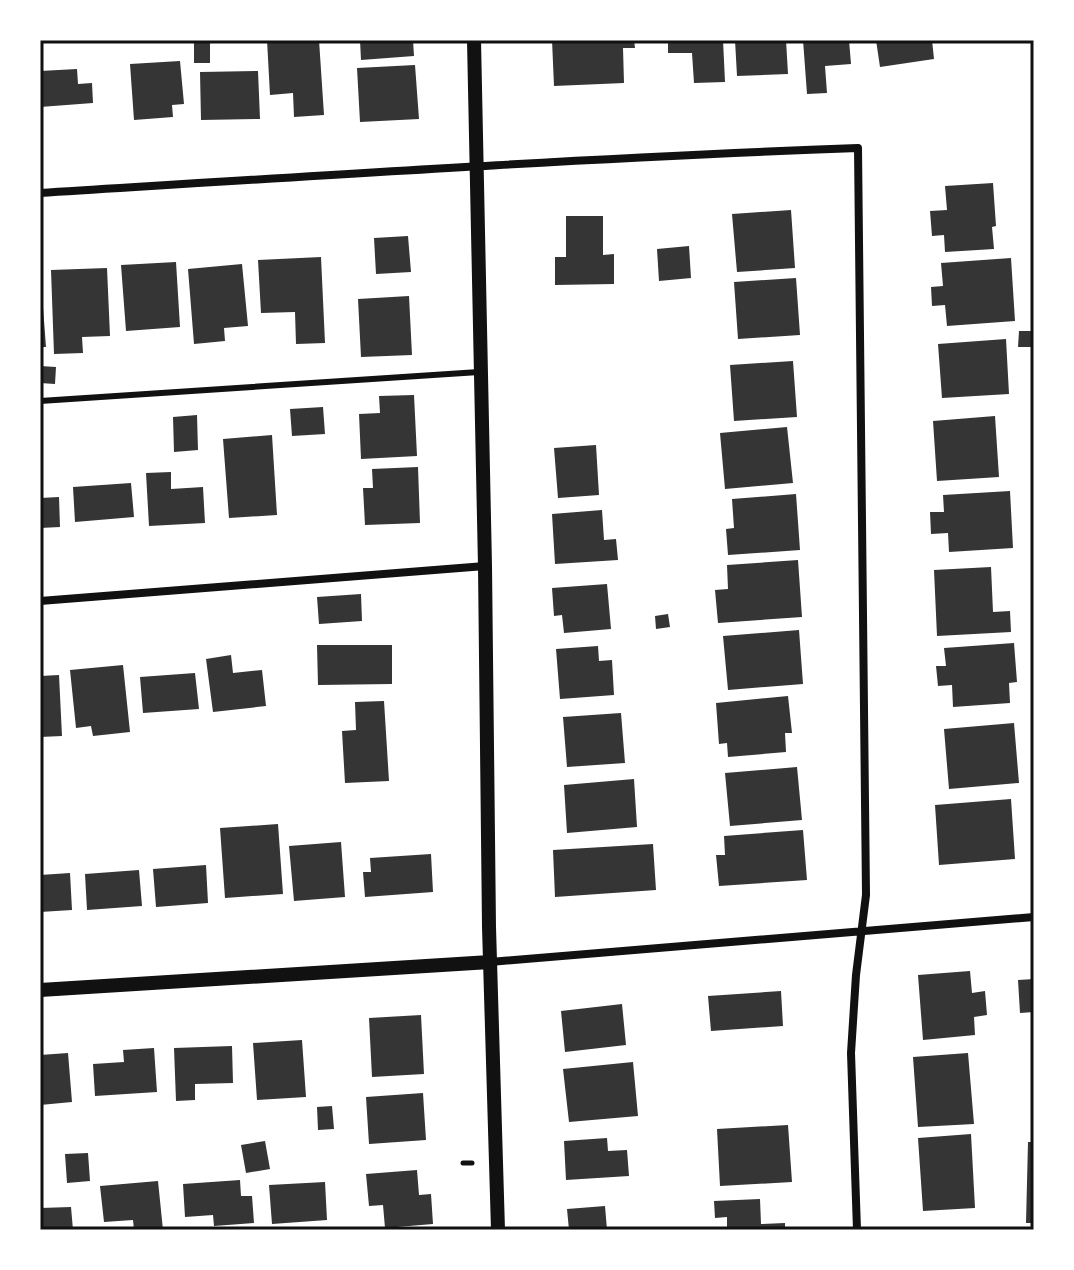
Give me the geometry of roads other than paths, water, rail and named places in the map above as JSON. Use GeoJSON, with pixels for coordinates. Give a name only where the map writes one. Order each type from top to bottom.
{"type":"FeatureCollection","features":[{"type":"Feature","properties":{"kind":"street"},"geometry":{"type":"LineString","coordinates":[[474,40],[490,962],[498,1230]]}},
{"type":"Feature","properties":{"kind":"street"},"geometry":{"type":"LineString","coordinates":[[40,193],[858,148],[866,895],[851,1053],[857,1230]]}},
{"type":"Feature","properties":{"kind":"street"},"geometry":{"type":"LineString","coordinates":[[40,601],[485,566]]}},
{"type":"Feature","properties":{"kind":"street"},"geometry":{"type":"LineString","coordinates":[[40,990],[490,962],[1034,917]]}},
{"type":"Feature","properties":{"kind":"lane"},"geometry":{"type":"LineString","coordinates":[[40,401],[481,372]]}}]}
